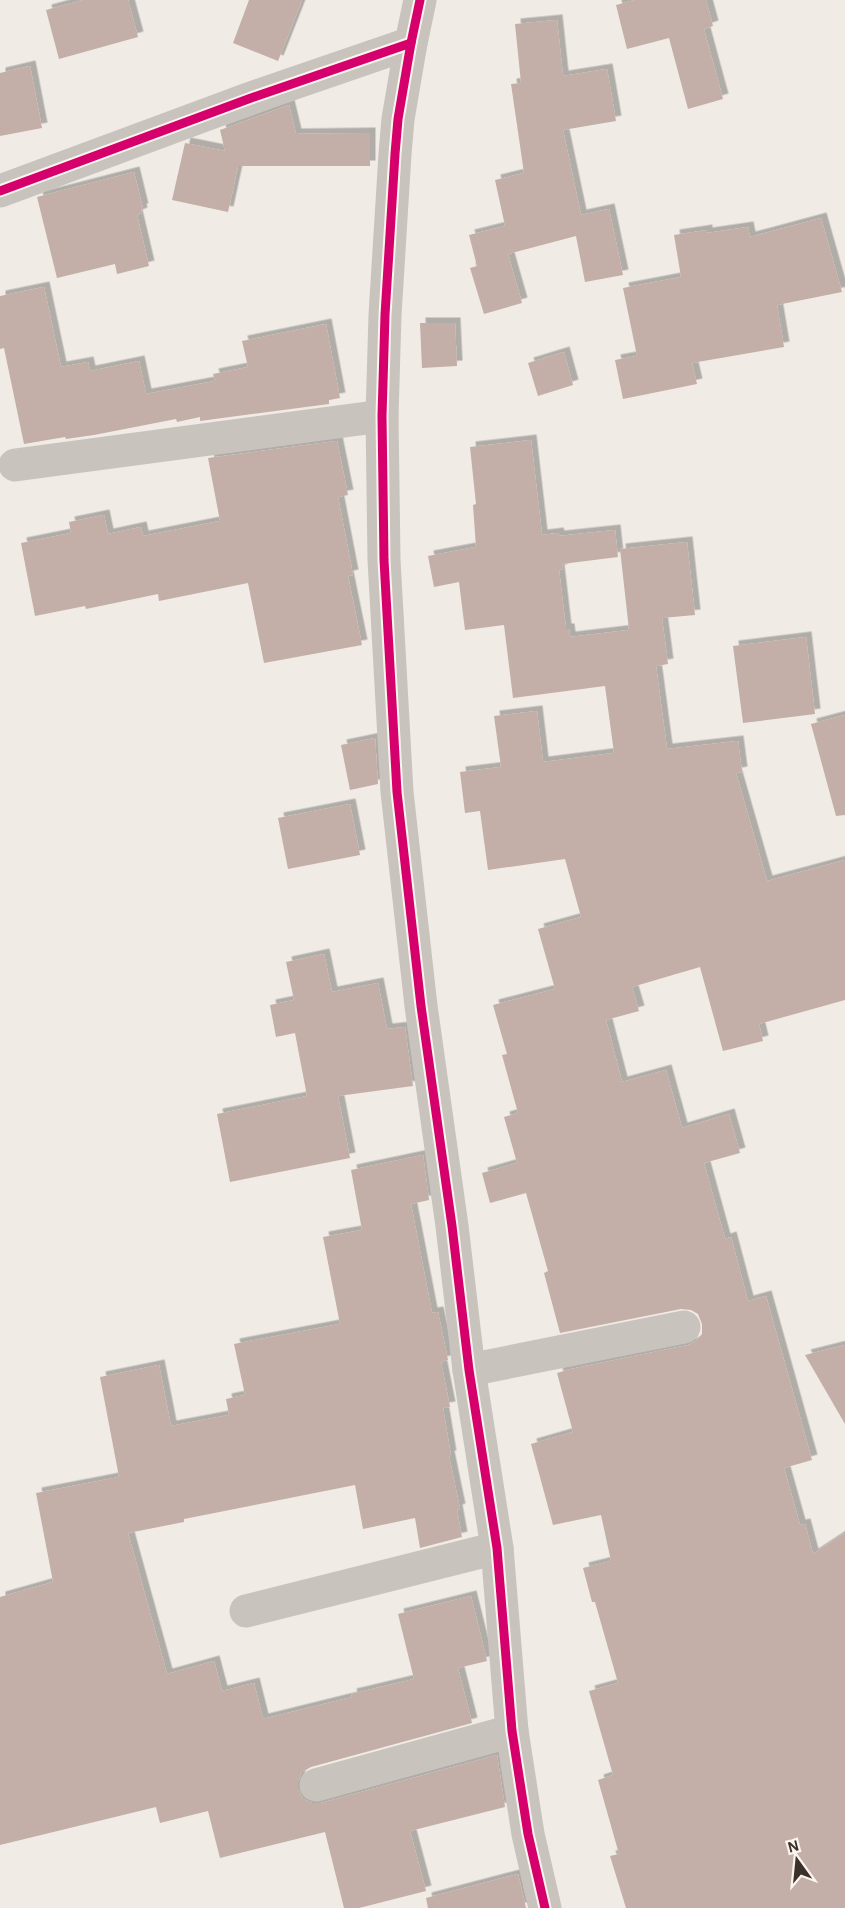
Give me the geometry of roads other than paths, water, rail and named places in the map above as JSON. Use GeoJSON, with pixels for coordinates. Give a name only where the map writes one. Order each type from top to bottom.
{"type":"FeatureCollection","features":[{"type":"Feature","properties":{"kind":"street"},"geometry":{"type":"LineString","coordinates":[[420,0],[398,119],[385,315],[382,416],[384,560],[397,792],[421,1006],[452,1226],[483,1368],[512,1731],[528,1834],[545,1908]]}},
{"type":"Feature","properties":{"kind":"street"},"geometry":{"type":"LineString","coordinates":[[0,190],[251,98],[411,43]]}},
{"type":"Feature","properties":{"kind":"street"},"geometry":{"type":"LineString","coordinates":[[15,465],[382,416]]}},
{"type":"Feature","properties":{"kind":"street"},"geometry":{"type":"LineString","coordinates":[[483,1368],[684,1328]]}},
{"type":"Feature","properties":{"kind":"street"},"geometry":{"type":"LineString","coordinates":[[246,1611],[497,1548]]}},
{"type":"Feature","properties":{"kind":"street"},"geometry":{"type":"LineString","coordinates":[[316,1785],[512,1731]]}}]}
